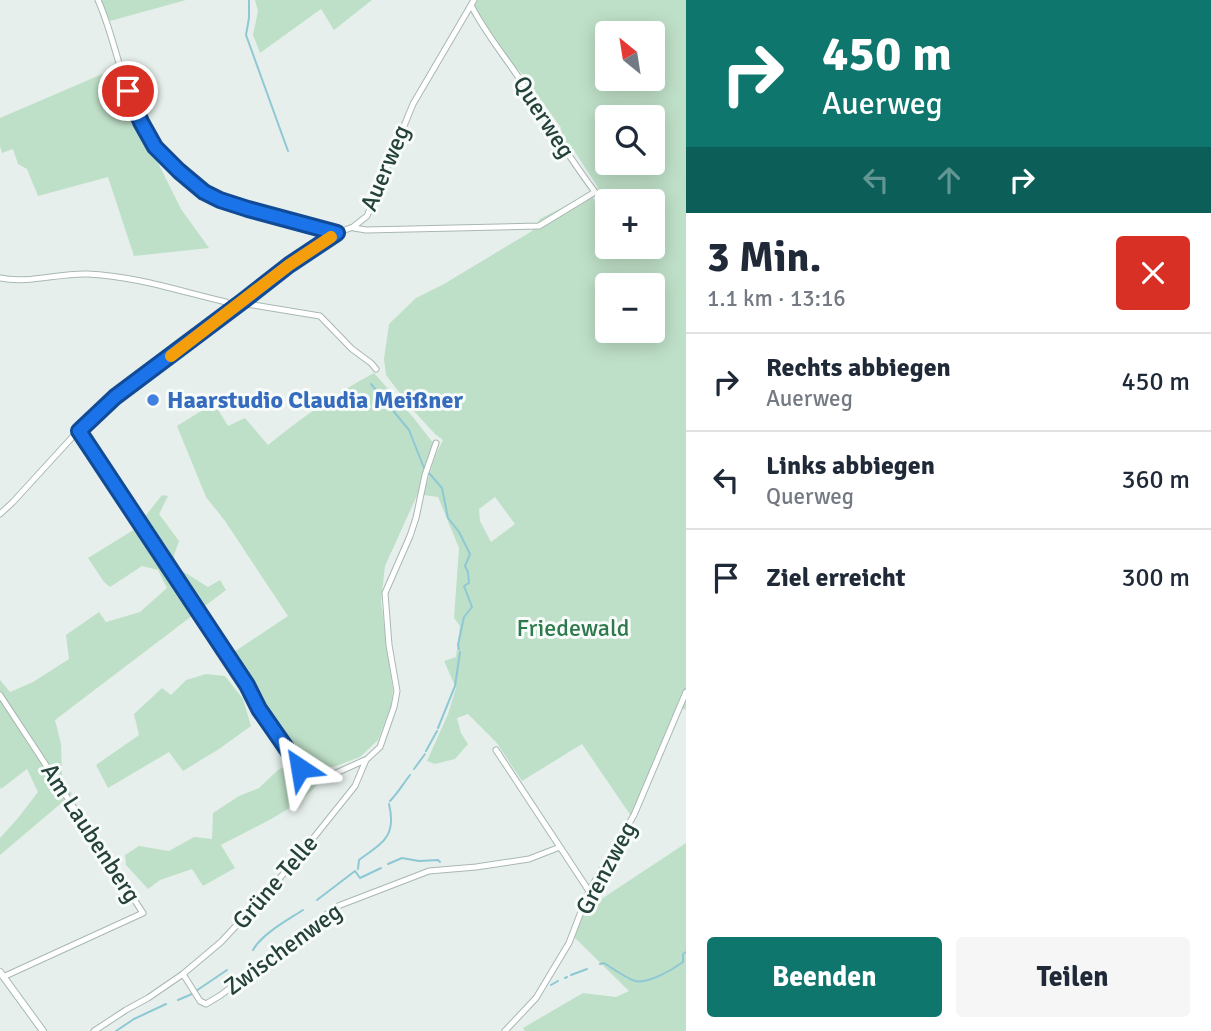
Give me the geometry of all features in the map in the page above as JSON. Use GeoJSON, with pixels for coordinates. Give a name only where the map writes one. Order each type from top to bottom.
{"type":"FeatureCollection","features":[{"type":"Feature","properties":{"kind":"street"},"geometry":{"type":"LineString","coordinates":[[98,0],[134,107],[163,156],[204,192],[220,200],[337,233]]}},
{"type":"Feature","properties":{"kind":"street","name":"Auerweg"},"geometry":{"type":"LineString","coordinates":[[0,514],[107,403],[289,265],[337,233],[353,228],[367,216],[413,104],[473,2]]}},
{"type":"Feature","properties":{"kind":"street","name":"Querweg"},"geometry":{"type":"LineString","coordinates":[[353,228],[366,230],[539,226],[595,192],[477,17],[473,2]]}},
{"type":"Feature","properties":{"kind":"street"},"geometry":{"type":"LineString","coordinates":[[0,278],[22,281],[83,274],[123,278],[226,302],[234,308]]}},
{"type":"Feature","properties":{"kind":"street"},"geometry":{"type":"LineString","coordinates":[[243,301],[247,304],[320,316],[376,369]]}},
{"type":"Feature","properties":{"kind":"street"},"geometry":{"type":"LineString","coordinates":[[79,431],[300,768],[334,774],[366,760]]}},
{"type":"Feature","properties":{"kind":"street","name":"Grüne Telle"},"geometry":{"type":"LineString","coordinates":[[94,1031],[148,999],[221,942],[274,885],[355,786],[366,760],[380,747],[397,691],[389,645],[385,593],[410,536],[436,443]]}},
{"type":"Feature","properties":{"kind":"street","name":"Grenzweg"},"geometry":{"type":"LineString","coordinates":[[505,1030],[536,998],[569,943],[589,891],[634,815],[686,692]]}},
{"type":"Feature","properties":{"kind":"street","name":"Am Laubenberg"},"geometry":{"type":"LineString","coordinates":[[0,695],[144,913],[2,974]]}},
{"type":"Feature","properties":{"kind":"street"},"geometry":{"type":"LineString","coordinates":[[496,750],[589,891]]}},
{"type":"Feature","properties":{"kind":"street","name":"Zwischenweg"},"geometry":{"type":"LineString","coordinates":[[183,974],[200,1001],[206,1004],[338,906],[429,871],[529,859],[560,847]]}},
{"type":"Feature","properties":{"kind":"street"},"geometry":{"type":"LineString","coordinates":[[2,974],[43,1031]]}},
{"type":"Feature","properties":{"kind":"green space"},"geometry":{"type":"Polygon","coordinates":[[[100,0],[186,0],[110,21],[100,0]]]}},
{"type":"Feature","properties":{"kind":"green space"},"geometry":{"type":"Polygon","coordinates":[[[255,0],[372,0],[334,30],[321,9],[260,53],[253,35],[258,11],[255,0]]]}},
{"type":"Feature","properties":{"kind":"green space","name":"Friedewald"},"geometry":{"type":"Polygon","coordinates":[[[478,0],[686,0],[686,709],[677,709],[631,816],[582,744],[522,781],[496,742],[468,714],[457,718],[461,733],[468,744],[455,759],[435,764],[427,761],[448,714],[456,688],[444,661],[456,657],[460,626],[454,618],[459,548],[438,497],[423,495],[443,440],[412,409],[386,375],[384,359],[389,324],[416,298],[532,231],[540,219],[590,193],[595,201],[595,259],[665,259],[665,189],[598,189],[573,149],[561,155],[553,142],[561,128],[524,76],[491,42],[471,12],[478,0]],[[495,497],[479,509],[480,521],[491,542],[515,524],[495,497]]]}},
{"type":"Feature","properties":{"kind":"green space"},"geometry":{"type":"Polygon","coordinates":[[[114,69],[133,122],[181,209],[209,248],[134,256],[108,177],[38,196],[27,169],[18,164],[13,149],[2,153],[0,118],[114,69]]]}},
{"type":"Feature","properties":{"kind":"green space"},"geometry":{"type":"Polygon","coordinates":[[[374,373],[434,444],[419,491],[385,566],[381,602],[393,690],[391,706],[378,740],[360,757],[333,767],[301,765],[231,654],[288,616],[206,497],[177,426],[214,403],[228,426],[245,418],[268,445],[319,406],[374,373]]]}},
{"type":"Feature","properties":{"kind":"green space"},"geometry":{"type":"Polygon","coordinates":[[[162,495],[168,496],[159,514],[179,541],[174,555],[176,567],[208,587],[220,580],[226,590],[55,720],[61,744],[62,779],[72,794],[0,855],[0,838],[38,792],[27,769],[1,789],[0,787],[0,680],[10,692],[33,682],[69,659],[66,635],[99,612],[106,622],[140,612],[167,588],[158,570],[142,566],[110,587],[88,558],[135,529],[162,495]]]}},
{"type":"Feature","properties":{"kind":"green space"},"geometry":{"type":"Polygon","coordinates":[[[206,674],[225,676],[243,699],[251,726],[183,771],[169,752],[108,788],[96,765],[139,735],[134,714],[162,688],[171,695],[186,680],[206,674]]]}},
{"type":"Feature","properties":{"kind":"green space"},"geometry":{"type":"Polygon","coordinates":[[[286,766],[310,780],[321,780],[289,808],[221,845],[235,868],[203,886],[192,869],[160,880],[148,889],[126,865],[125,855],[139,846],[169,851],[194,837],[212,839],[213,813],[239,796],[259,788],[286,766]]]}},
{"type":"Feature","properties":{"kind":"green space"},"geometry":{"type":"Polygon","coordinates":[[[686,843],[686,1031],[525,1031],[523,1028],[583,993],[616,997],[629,991],[574,937],[586,905],[597,902],[686,843]]]}},
{"type":"Feature","properties":{"kind":"waterway"},"geometry":{"type":"LineString","coordinates":[[249,0],[246,35],[288,151]]}},
{"type":"Feature","properties":{"kind":"waterway"},"geometry":{"type":"LineString","coordinates":[[371,384],[409,430],[424,468]]}},
{"type":"Feature","properties":{"kind":"waterway"},"geometry":{"type":"LineString","coordinates":[[429,473],[442,488],[448,518],[470,554],[465,566],[469,583],[464,586],[472,607],[464,617],[459,649]]}},
{"type":"Feature","properties":{"kind":"waterway"},"geometry":{"type":"LineString","coordinates":[[438,728],[455,686],[460,652]]}},
{"type":"Feature","properties":{"kind":"waterway"},"geometry":{"type":"LineString","coordinates":[[426,751],[437,731]]}},
{"type":"Feature","properties":{"kind":"waterway"},"geometry":{"type":"LineString","coordinates":[[414,769],[425,754]]}},
{"type":"Feature","properties":{"kind":"waterway"},"geometry":{"type":"LineString","coordinates":[[390,801],[410,775]]}},
{"type":"Feature","properties":{"kind":"waterway"},"geometry":{"type":"LineString","coordinates":[[358,869],[359,860],[381,844],[389,832],[389,804]]}},
{"type":"Feature","properties":{"kind":"waterway"},"geometry":{"type":"LineString","coordinates":[[388,864],[402,858],[440,862]]}},
{"type":"Feature","properties":{"kind":"waterway"},"geometry":{"type":"LineString","coordinates":[[317,900],[355,871],[360,878],[381,868]]}},
{"type":"Feature","properties":{"kind":"waterway"},"geometry":{"type":"LineString","coordinates":[[253,950],[268,933],[303,910]]}},
{"type":"Feature","properties":{"kind":"waterway"},"geometry":{"type":"LineString","coordinates":[[600,964],[604,963],[627,978],[640,981],[660,976],[683,962],[683,954],[686,952]]}},
{"type":"Feature","properties":{"kind":"waterway"},"geometry":{"type":"LineString","coordinates":[[571,975],[587,969]]}},
{"type":"Feature","properties":{"kind":"waterway"},"geometry":{"type":"LineString","coordinates":[[196,991],[227,970]]}},
{"type":"Feature","properties":{"kind":"waterway"},"geometry":{"type":"LineString","coordinates":[[551,985],[558,981]]}},
{"type":"Feature","properties":{"kind":"waterway"},"geometry":{"type":"LineString","coordinates":[[178,1000],[192,994]]}},
{"type":"Feature","properties":{"kind":"waterway"},"geometry":{"type":"LineString","coordinates":[[116,1031],[166,1004]]}},
{"type":"Feature","properties":{"kind":"slow traffic"},"geometry":{"type":"LineString","coordinates":[[171,356],[289,265],[331,237]]}},
{"type":"Feature","properties":{"kind":"place","name":"Haarstudio Claudia Meißner"},"geometry":{"type":"Point","coordinates":[153,400]}},
{"type":"Feature","properties":{"kind":"route"},"geometry":{"type":"LineString","coordinates":[[128,91],[155,147],[204,192],[248,209],[337,233],[289,265],[115,397],[79,431],[300,768]]}}]}
